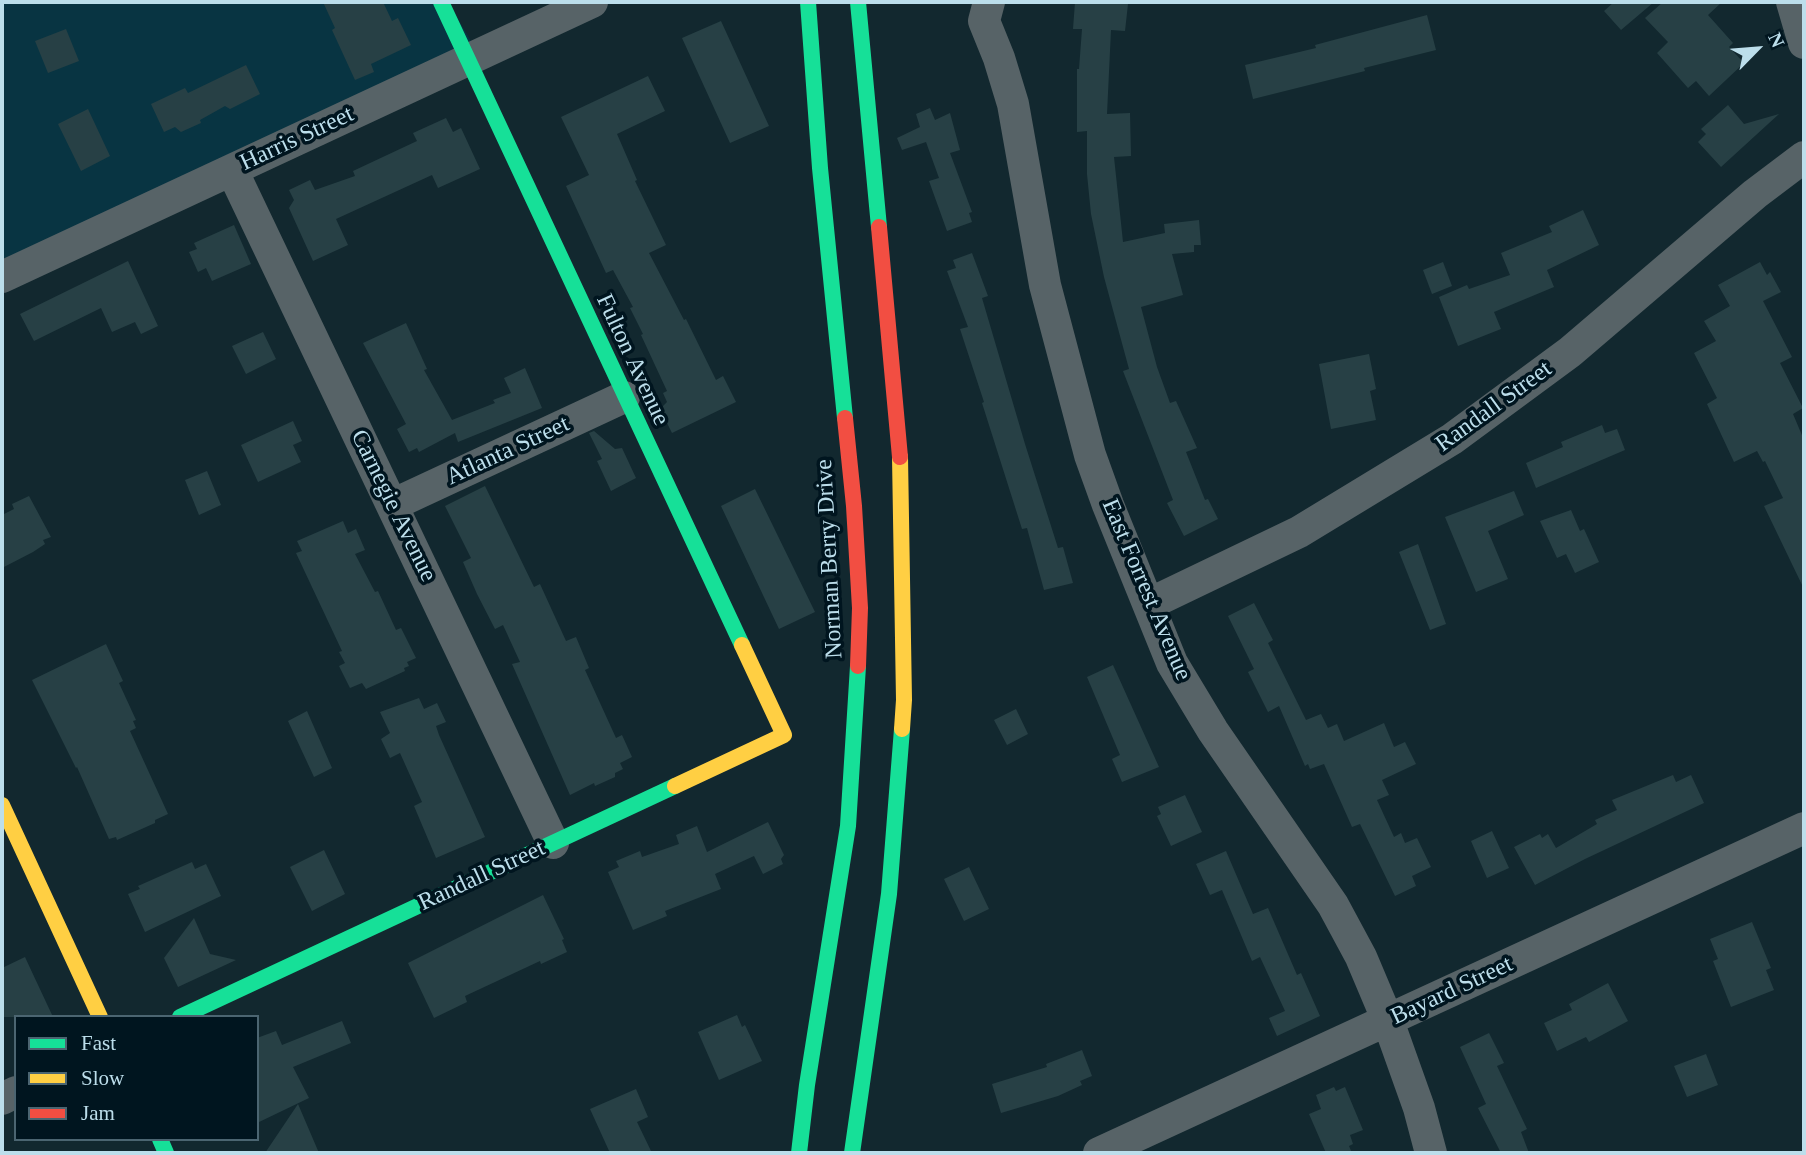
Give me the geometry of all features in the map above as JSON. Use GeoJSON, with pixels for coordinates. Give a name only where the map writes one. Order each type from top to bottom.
{"type":"FeatureCollection","features":[{"type":"Feature","properties":{"kind":"main road","name":"Fulton Avenue"},"geometry":{"type":"LineString","coordinates":[[441,2],[784,735]]}},
{"type":"Feature","properties":{"kind":"main road","name":"Norman Berry Drive"},"geometry":{"type":"LineString","coordinates":[[799,1153],[807,1085],[848,826],[856,726],[860,608],[854,506],[820,168],[808,2]]}},
{"type":"Feature","properties":{"kind":"main road"},"geometry":{"type":"LineString","coordinates":[[852,1153],[889,894],[904,700],[900,462],[858,2]]}},
{"type":"Feature","properties":{"kind":"main road","name":"Randall Street"},"geometry":{"type":"LineString","coordinates":[[184,1015],[784,735]]}},
{"type":"Feature","properties":{"kind":"main road"},"geometry":{"type":"LineString","coordinates":[[2,805],[99,1015]]}},
{"type":"Feature","properties":{"kind":"street","name":"Harris Street"},"geometry":{"type":"LineString","coordinates":[[2,277],[592,2]]}},
{"type":"Feature","properties":{"kind":"street"},"geometry":{"type":"LineString","coordinates":[[1792,2],[1804,43]]}},
{"type":"Feature","properties":{"kind":"street","name":"East Forrest Avenue"},"geometry":{"type":"LineString","coordinates":[[982,8],[1013,104],[1045,285],[1090,455],[1172,663],[1213,731],[1334,905],[1361,957],[1388,1021],[1419,1108],[1431,1153]]}},
{"type":"Feature","properties":{"kind":"street","name":"Randall Street"},"geometry":{"type":"LineString","coordinates":[[1149,604],[1299,532],[1452,439],[1570,352],[1755,194],[1804,157]]}},
{"type":"Feature","properties":{"kind":"street","name":"Carnegie Avenue"},"geometry":{"type":"LineString","coordinates":[[232,170],[554,843]]}},
{"type":"Feature","properties":{"kind":"street","name":"Atlanta Street"},"geometry":{"type":"LineString","coordinates":[[392,505],[624,397]]}},
{"type":"Feature","properties":{"kind":"street","name":"Bayard Street"},"geometry":{"type":"LineString","coordinates":[[1099,1153],[1804,828]]}},
{"type":"Feature","properties":{"kind":"shaded area"},"geometry":{"type":"Polygon","coordinates":[[[2,2],[448,2],[478,53],[2,276],[2,2]]]}},
{"type":"Feature","properties":{"kind":"building"},"geometry":{"type":"Polygon","coordinates":[[[323,2],[383,2],[392,21],[398,18],[411,45],[371,64],[374,72],[355,80],[332,30],[335,28],[323,2]]]}},
{"type":"Feature","properties":{"kind":"building"},"geometry":{"type":"Polygon","coordinates":[[[1075,2],[1128,4],[1125,31],[1111,30],[1107,114],[1130,113],[1131,156],[1114,157],[1123,242],[1165,233],[1164,224],[1199,220],[1201,245],[1194,245],[1194,252],[1172,254],[1183,295],[1141,307],[1170,403],[1176,401],[1197,448],[1186,452],[1205,500],[1208,499],[1218,519],[1184,536],[1167,503],[1173,500],[1123,371],[1129,369],[1104,277],[1091,214],[1087,131],[1077,132],[1077,69],[1082,29],[1073,29],[1075,2]]]}},
{"type":"Feature","properties":{"kind":"building"},"geometry":{"type":"Polygon","coordinates":[[[1614,2],[1654,2],[1621,30],[1604,11],[1614,2]]]}},
{"type":"Feature","properties":{"kind":"building"},"geometry":{"type":"Polygon","coordinates":[[[1663,2],[1722,2],[1708,15],[1733,43],[1729,47],[1744,63],[1709,96],[1696,81],[1688,88],[1657,53],[1668,42],[1645,18],[1663,2]]]}},
{"type":"Feature","properties":{"kind":"building"},"geometry":{"type":"Polygon","coordinates":[[[1427,15],[1436,50],[1253,99],[1245,65],[1316,48],[1315,45],[1427,15]]]}},
{"type":"Feature","properties":{"kind":"building"},"geometry":{"type":"Polygon","coordinates":[[[721,21],[769,126],[730,143],[682,38],[721,21]]]}},
{"type":"Feature","properties":{"kind":"building"},"geometry":{"type":"Polygon","coordinates":[[[66,29],[79,61],[48,73],[35,41],[66,29]]]}},
{"type":"Feature","properties":{"kind":"building"},"geometry":{"type":"Polygon","coordinates":[[[246,65],[260,94],[230,109],[225,106],[200,120],[201,123],[181,132],[175,127],[164,132],[151,104],[185,88],[188,93],[246,65]]]}},
{"type":"Feature","properties":{"kind":"building"},"geometry":{"type":"Polygon","coordinates":[[[648,76],[665,111],[617,134],[637,180],[635,181],[666,245],[649,253],[716,380],[723,376],[736,402],[672,433],[660,409],[667,402],[663,393],[667,391],[630,308],[633,307],[613,270],[606,273],[566,186],[589,175],[561,117],[648,76]]]}},
{"type":"Feature","properties":{"kind":"building"},"geometry":{"type":"Polygon","coordinates":[[[1728,105],[1744,124],[1779,114],[1721,167],[1698,142],[1706,134],[1701,129],[1728,105]]]}},
{"type":"Feature","properties":{"kind":"building"},"geometry":{"type":"Polygon","coordinates":[[[930,108],[935,120],[950,113],[960,150],[950,153],[972,212],[969,213],[972,222],[947,231],[929,181],[939,178],[926,142],[902,150],[897,138],[920,127],[916,114],[930,108]]]}},
{"type":"Feature","properties":{"kind":"building"},"geometry":{"type":"Polygon","coordinates":[[[88,109],[110,156],[81,171],[58,124],[88,109]]]}},
{"type":"Feature","properties":{"kind":"building"},"geometry":{"type":"Polygon","coordinates":[[[446,118],[453,132],[461,128],[480,169],[438,188],[432,175],[336,219],[348,245],[313,261],[289,208],[294,200],[289,190],[310,180],[315,190],[355,176],[353,171],[417,141],[413,133],[446,118]]]}},
{"type":"Feature","properties":{"kind":"building"},"geometry":{"type":"Polygon","coordinates":[[[1583,210],[1599,245],[1547,270],[1554,287],[1494,312],[1501,329],[1458,346],[1439,297],[1467,285],[1469,289],[1510,275],[1501,253],[1552,232],[1549,226],[1583,210]]]}},
{"type":"Feature","properties":{"kind":"building"},"geometry":{"type":"Polygon","coordinates":[[[234,225],[251,264],[212,281],[206,268],[198,272],[189,252],[197,249],[194,243],[234,225]]]}},
{"type":"Feature","properties":{"kind":"building"},"geometry":{"type":"Polygon","coordinates":[[[972,253],[988,296],[982,298],[1025,444],[1058,548],[1063,547],[1073,583],[1044,590],[1027,528],[1022,529],[982,403],[984,402],[960,329],[968,327],[947,271],[956,268],[953,260],[972,253]]]}},
{"type":"Feature","properties":{"kind":"building"},"geometry":{"type":"Polygon","coordinates":[[[128,261],[158,326],[141,334],[135,322],[112,332],[101,308],[34,341],[20,314],[128,261]]]}},
{"type":"Feature","properties":{"kind":"building"},"geometry":{"type":"Polygon","coordinates":[[[1443,262],[1452,286],[1432,294],[1423,270],[1443,262]]]}},
{"type":"Feature","properties":{"kind":"building"},"geometry":{"type":"Polygon","coordinates":[[[1760,262],[1767,275],[1770,272],[1781,292],[1763,301],[1792,357],[1780,363],[1803,408],[1793,414],[1804,440],[1804,589],[1764,506],[1783,498],[1765,461],[1763,462],[1757,451],[1734,462],[1707,404],[1717,398],[1694,353],[1716,341],[1704,321],[1730,306],[1718,285],[1760,262]]]}},
{"type":"Feature","properties":{"kind":"building"},"geometry":{"type":"Polygon","coordinates":[[[406,323],[427,369],[424,370],[452,420],[495,403],[493,400],[511,393],[504,378],[525,368],[542,408],[458,442],[455,433],[419,452],[417,448],[409,452],[397,429],[406,424],[363,343],[406,323]]]}},
{"type":"Feature","properties":{"kind":"building"},"geometry":{"type":"Polygon","coordinates":[[[263,332],[276,359],[246,374],[232,346],[263,332]]]}},
{"type":"Feature","properties":{"kind":"building"},"geometry":{"type":"Polygon","coordinates":[[[1369,354],[1376,389],[1370,391],[1376,420],[1331,429],[1319,364],[1369,354]]]}},
{"type":"Feature","properties":{"kind":"building"},"geometry":{"type":"Polygon","coordinates":[[[293,421],[302,441],[293,445],[301,462],[258,482],[241,445],[293,421]]]}},
{"type":"Feature","properties":{"kind":"building"},"geometry":{"type":"Polygon","coordinates":[[[1602,425],[1605,433],[1617,429],[1625,450],[1536,488],[1526,463],[1563,447],[1561,442],[1602,425]]]}},
{"type":"Feature","properties":{"kind":"building"},"geometry":{"type":"Polygon","coordinates":[[[594,431],[615,449],[622,448],[636,478],[611,491],[597,461],[602,459],[589,433],[594,431]]]}},
{"type":"Feature","properties":{"kind":"building"},"geometry":{"type":"Polygon","coordinates":[[[207,471],[221,505],[199,515],[185,480],[207,471]]]}},
{"type":"Feature","properties":{"kind":"building"},"geometry":{"type":"Polygon","coordinates":[[[485,486],[534,587],[540,584],[566,641],[576,637],[589,668],[585,670],[616,738],[622,735],[632,757],[620,763],[623,769],[615,773],[615,777],[595,786],[594,783],[570,795],[512,664],[520,662],[503,625],[495,629],[477,594],[463,562],[471,558],[445,506],[485,486]]]}},
{"type":"Feature","properties":{"kind":"building"},"geometry":{"type":"Polygon","coordinates":[[[755,489],[815,612],[779,629],[721,506],[755,489]]]}},
{"type":"Feature","properties":{"kind":"building"},"geometry":{"type":"Polygon","coordinates":[[[1514,491],[1524,515],[1488,531],[1508,579],[1476,592],[1445,517],[1514,491]]]}},
{"type":"Feature","properties":{"kind":"building"},"geometry":{"type":"Polygon","coordinates":[[[29,496],[51,537],[43,540],[45,544],[33,552],[2,568],[2,515],[14,509],[12,504],[29,496]]]}},
{"type":"Feature","properties":{"kind":"building"},"geometry":{"type":"Polygon","coordinates":[[[1571,510],[1580,531],[1584,529],[1599,562],[1575,573],[1566,554],[1557,558],[1540,521],[1571,510]]]}},
{"type":"Feature","properties":{"kind":"building"},"geometry":{"type":"Polygon","coordinates":[[[343,521],[348,533],[356,529],[365,550],[355,554],[375,592],[378,591],[396,630],[401,628],[416,658],[407,662],[409,666],[404,668],[405,671],[366,689],[362,683],[350,688],[339,666],[345,663],[339,652],[342,651],[296,553],[302,551],[297,541],[343,521]]]}},
{"type":"Feature","properties":{"kind":"building"},"geometry":{"type":"Polygon","coordinates":[[[1418,544],[1446,624],[1430,630],[1399,552],[1418,544]]]}},
{"type":"Feature","properties":{"kind":"building"},"geometry":{"type":"Polygon","coordinates":[[[1254,603],[1273,640],[1268,643],[1306,720],[1321,714],[1328,728],[1337,724],[1344,741],[1384,723],[1394,747],[1405,742],[1416,764],[1382,780],[1389,795],[1377,800],[1394,837],[1401,833],[1405,843],[1417,838],[1431,867],[1412,876],[1416,886],[1395,896],[1360,824],[1352,827],[1324,764],[1310,769],[1308,764],[1305,766],[1279,706],[1268,712],[1248,672],[1254,669],[1228,616],[1254,603]]]}},
{"type":"Feature","properties":{"kind":"building"},"geometry":{"type":"Polygon","coordinates":[[[106,644],[123,681],[119,683],[136,720],[133,721],[136,728],[130,731],[168,814],[155,820],[155,823],[117,840],[116,837],[109,839],[77,767],[32,680],[106,644]]]}},
{"type":"Feature","properties":{"kind":"building"},"geometry":{"type":"Polygon","coordinates":[[[1113,665],[1159,767],[1122,782],[1112,759],[1120,755],[1087,677],[1113,665]]]}},
{"type":"Feature","properties":{"kind":"building"},"geometry":{"type":"Polygon","coordinates":[[[419,698],[424,709],[437,703],[446,722],[436,726],[439,735],[485,837],[436,858],[414,806],[422,802],[400,753],[390,758],[381,739],[390,733],[380,712],[419,698]]]}},
{"type":"Feature","properties":{"kind":"building"},"geometry":{"type":"Polygon","coordinates":[[[1016,709],[1028,734],[1007,745],[994,720],[1016,709]]]}},
{"type":"Feature","properties":{"kind":"building"},"geometry":{"type":"Polygon","coordinates":[[[307,711],[332,768],[314,777],[288,721],[307,711]]]}},
{"type":"Feature","properties":{"kind":"building"},"geometry":{"type":"Polygon","coordinates":[[[1673,775],[1676,782],[1691,775],[1704,803],[1535,885],[1514,847],[1540,834],[1542,838],[1548,834],[1556,848],[1597,824],[1595,820],[1617,810],[1612,800],[1673,775]]]}},
{"type":"Feature","properties":{"kind":"building"},"geometry":{"type":"Polygon","coordinates":[[[1185,795],[1202,832],[1171,846],[1157,816],[1161,814],[1158,807],[1185,795]]]}},
{"type":"Feature","properties":{"kind":"building"},"geometry":{"type":"Polygon","coordinates":[[[768,822],[784,855],[781,859],[783,864],[763,874],[754,856],[715,874],[721,889],[665,911],[667,916],[633,930],[608,872],[619,867],[616,861],[640,851],[642,857],[679,844],[676,835],[697,826],[707,852],[768,822]]]}},
{"type":"Feature","properties":{"kind":"building"},"geometry":{"type":"Polygon","coordinates":[[[1492,831],[1509,868],[1487,878],[1471,841],[1492,831]]]}},
{"type":"Feature","properties":{"kind":"building"},"geometry":{"type":"Polygon","coordinates":[[[324,850],[345,894],[312,911],[290,867],[324,850]]]}},
{"type":"Feature","properties":{"kind":"building"},"geometry":{"type":"Polygon","coordinates":[[[1226,851],[1253,914],[1268,908],[1297,975],[1301,973],[1320,1016],[1277,1036],[1269,1018],[1285,1011],[1260,957],[1252,961],[1222,890],[1210,895],[1196,864],[1226,851]]]}},
{"type":"Feature","properties":{"kind":"building"},"geometry":{"type":"Polygon","coordinates":[[[192,862],[195,869],[206,864],[221,896],[145,932],[128,894],[140,889],[138,886],[192,862]]]}},
{"type":"Feature","properties":{"kind":"building"},"geometry":{"type":"Polygon","coordinates":[[[969,867],[989,909],[964,921],[944,879],[969,867]]]}},
{"type":"Feature","properties":{"kind":"building"},"geometry":{"type":"Polygon","coordinates":[[[543,895],[564,939],[562,940],[567,952],[541,964],[540,961],[465,996],[467,1002],[434,1018],[408,963],[543,895]]]}},
{"type":"Feature","properties":{"kind":"building"},"geometry":{"type":"Polygon","coordinates":[[[194,918],[210,954],[236,960],[178,987],[164,958],[194,918]]]}},
{"type":"Feature","properties":{"kind":"building"},"geometry":{"type":"Polygon","coordinates":[[[1752,922],[1771,968],[1766,970],[1774,990],[1731,1007],[1713,961],[1718,959],[1710,939],[1752,922]]]}},
{"type":"Feature","properties":{"kind":"building"},"geometry":{"type":"Polygon","coordinates":[[[25,957],[52,1015],[2,1017],[2,968],[25,957]]]}},
{"type":"Feature","properties":{"kind":"building"},"geometry":{"type":"Polygon","coordinates":[[[1608,983],[1628,1021],[1589,1042],[1586,1037],[1557,1051],[1544,1023],[1572,1010],[1569,1004],[1608,983]]]}},
{"type":"Feature","properties":{"kind":"building"},"geometry":{"type":"Polygon","coordinates":[[[737,1015],[742,1027],[745,1025],[762,1061],[719,1080],[698,1032],[737,1015]]]}},
{"type":"Feature","properties":{"kind":"building"},"geometry":{"type":"Polygon","coordinates":[[[342,1021],[351,1043],[293,1067],[309,1098],[259,1122],[259,1037],[276,1031],[282,1045],[342,1021]]]}},
{"type":"Feature","properties":{"kind":"building"},"geometry":{"type":"Polygon","coordinates":[[[1489,1033],[1504,1063],[1497,1066],[1527,1129],[1521,1132],[1529,1153],[1501,1153],[1478,1108],[1486,1104],[1460,1047],[1489,1033]]]}},
{"type":"Feature","properties":{"kind":"building"},"geometry":{"type":"Polygon","coordinates":[[[1082,1050],[1092,1076],[1080,1081],[1082,1085],[1058,1096],[1001,1113],[992,1084],[1047,1067],[1046,1064],[1082,1050]]]}},
{"type":"Feature","properties":{"kind":"building"},"geometry":{"type":"Polygon","coordinates":[[[1706,1054],[1718,1085],[1687,1097],[1674,1066],[1706,1054]]]}},
{"type":"Feature","properties":{"kind":"building"},"geometry":{"type":"Polygon","coordinates":[[[1334,1087],[1336,1091],[1345,1087],[1363,1130],[1350,1135],[1353,1144],[1349,1146],[1352,1153],[1326,1153],[1309,1114],[1321,1109],[1316,1095],[1334,1087]]]}},
{"type":"Feature","properties":{"kind":"building"},"geometry":{"type":"Polygon","coordinates":[[[636,1089],[648,1117],[637,1122],[652,1153],[610,1153],[590,1109],[636,1089]]]}},
{"type":"Feature","properties":{"kind":"building"},"geometry":{"type":"Polygon","coordinates":[[[298,1104],[319,1153],[265,1153],[298,1104]]]}},
{"type":"Feature","properties":{"kind":"traffic: fast"},"geometry":{"type":"LineString","coordinates":[[441,2],[742,645]]}},
{"type":"Feature","properties":{"kind":"traffic: fast"},"geometry":{"type":"LineString","coordinates":[[808,2],[820,168],[845,418]]}},
{"type":"Feature","properties":{"kind":"traffic: fast"},"geometry":{"type":"LineString","coordinates":[[858,2],[879,227]]}},
{"type":"Feature","properties":{"kind":"traffic: fast"},"geometry":{"type":"LineString","coordinates":[[799,1153],[807,1085],[848,826],[858,666]]}},
{"type":"Feature","properties":{"kind":"traffic: fast"},"geometry":{"type":"LineString","coordinates":[[852,1153],[889,894],[902,729]]}},
{"type":"Feature","properties":{"kind":"traffic: fast"},"geometry":{"type":"LineString","coordinates":[[184,1015],[675,786]]}},
{"type":"Feature","properties":{"kind":"traffic: fast"},"geometry":{"type":"LineString","coordinates":[[161,1141],[166,1153]]}},
{"type":"Feature","properties":{"kind":"traffic: slow"},"geometry":{"type":"LineString","coordinates":[[900,457],[904,700],[902,729]]}},
{"type":"Feature","properties":{"kind":"traffic: slow"},"geometry":{"type":"LineString","coordinates":[[675,786],[784,735],[742,645]]}},
{"type":"Feature","properties":{"kind":"traffic: slow"},"geometry":{"type":"LineString","coordinates":[[2,805],[99,1015]]}},
{"type":"Feature","properties":{"kind":"traffic: jam"},"geometry":{"type":"LineString","coordinates":[[879,227],[900,457]]}},
{"type":"Feature","properties":{"kind":"traffic: jam"},"geometry":{"type":"LineString","coordinates":[[845,418],[860,608],[858,666]]}}]}
